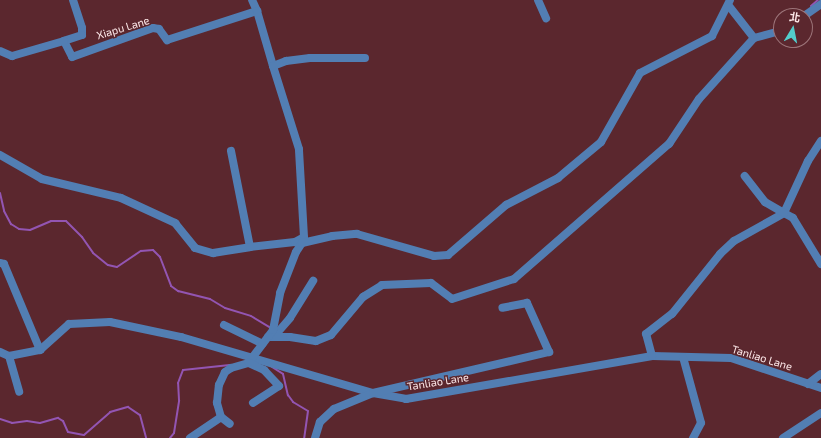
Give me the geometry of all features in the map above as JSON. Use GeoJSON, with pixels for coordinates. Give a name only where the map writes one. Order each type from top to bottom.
{"type":"FeatureCollection","features":[{"type":"Feature","properties":{"kind":"street","name":"Xiapu Lane"},"geometry":{"type":"LineString","coordinates":[[73,0],[82,35],[64,41],[72,57],[153,28],[159,29],[167,40],[257,11]]}},
{"type":"Feature","properties":{"kind":"street"},"geometry":{"type":"LineString","coordinates":[[0,155],[42,179],[121,198],[175,223],[195,248],[213,253],[295,242],[304,237],[299,149],[257,11],[252,0]]}},
{"type":"Feature","properties":{"kind":"street"},"geometry":{"type":"LineString","coordinates":[[538,0],[546,18]]}},
{"type":"Feature","properties":{"kind":"street"},"geometry":{"type":"LineString","coordinates":[[252,358],[273,330],[280,293],[296,252],[302,243],[332,236],[357,234],[434,256],[448,255],[506,205],[558,178],[601,142],[640,73],[712,36],[730,3],[754,38]]}},
{"type":"Feature","properties":{"kind":"street"},"geometry":{"type":"LineString","coordinates":[[224,326],[265,341],[290,336],[316,341],[331,335],[363,298],[382,285],[430,283],[452,299],[514,279],[669,144],[699,99],[754,38],[773,33]]}},
{"type":"Feature","properties":{"kind":"street"},"geometry":{"type":"LineString","coordinates":[[0,51],[12,56],[64,41]]}},
{"type":"Feature","properties":{"kind":"street"},"geometry":{"type":"LineString","coordinates":[[273,66],[286,61],[310,58],[365,58]]}},
{"type":"Feature","properties":{"kind":"street"},"geometry":{"type":"LineString","coordinates":[[652,356],[646,334],[672,314],[720,254],[734,241],[784,212],[808,161],[821,141]]}},
{"type":"Feature","properties":{"kind":"street"},"geometry":{"type":"LineString","coordinates":[[231,151],[250,247]]}},
{"type":"Feature","properties":{"kind":"street"},"geometry":{"type":"LineString","coordinates":[[745,176],[765,202],[793,218],[821,264]]}},
{"type":"Feature","properties":{"kind":"street"},"geometry":{"type":"LineString","coordinates":[[0,263],[4,264],[40,350]]}},
{"type":"Feature","properties":{"kind":"street"},"geometry":{"type":"LineString","coordinates":[[273,330],[278,332],[290,318],[313,281]]}},
{"type":"Feature","properties":{"kind":"street"},"geometry":{"type":"LineString","coordinates":[[315,438],[320,422],[334,409],[373,393],[549,352],[527,303],[502,308]]}},
{"type":"Feature","properties":{"kind":"street","name":"Tanliao Lane"},"geometry":{"type":"LineString","coordinates":[[9,356],[40,350],[70,324],[110,322],[182,337],[373,393],[406,400],[652,356],[731,358],[821,388]]}},
{"type":"Feature","properties":{"kind":"street"},"geometry":{"type":"LineString","coordinates":[[0,352],[9,356],[19,392]]}},
{"type":"Feature","properties":{"kind":"street"},"geometry":{"type":"LineString","coordinates":[[683,357],[701,423],[694,438]]}},
{"type":"Feature","properties":{"kind":"street"},"geometry":{"type":"LineString","coordinates":[[230,424],[221,417],[217,402],[219,385],[225,372],[231,368],[249,363],[264,370],[279,386],[253,403]]}},
{"type":"Feature","properties":{"kind":"street"},"geometry":{"type":"LineString","coordinates":[[808,384],[821,374]]}},
{"type":"Feature","properties":{"kind":"street"},"geometry":{"type":"LineString","coordinates":[[783,438],[821,413]]}},
{"type":"Feature","properties":{"kind":"street"},"geometry":{"type":"LineString","coordinates":[[190,438],[221,417]]}},
{"type":"Feature","properties":{"kind":"waterway"},"geometry":{"type":"LineString","coordinates":[[811,6],[818,0]]}},
{"type":"Feature","properties":{"kind":"waterway"},"geometry":{"type":"LineString","coordinates":[[0,193],[4,211],[11,224],[19,229],[30,230],[51,221],[66,221],[82,237],[93,253],[108,265],[117,267],[141,251],[153,250],[160,257],[171,286],[178,291],[210,299],[225,308],[251,316],[271,328]]}},
{"type":"Feature","properties":{"kind":"waterway"},"geometry":{"type":"LineString","coordinates":[[170,438],[174,433],[179,400],[178,383],[183,370],[230,365]]}},
{"type":"Feature","properties":{"kind":"waterway"},"geometry":{"type":"LineString","coordinates":[[272,367],[283,374],[288,395],[293,402],[308,411],[304,438]]}},
{"type":"Feature","properties":{"kind":"waterway"},"geometry":{"type":"LineString","coordinates":[[0,419],[12,423],[27,421],[40,423],[58,418],[63,421],[68,432],[84,435],[110,412],[128,407],[140,415],[146,438]]}}]}
